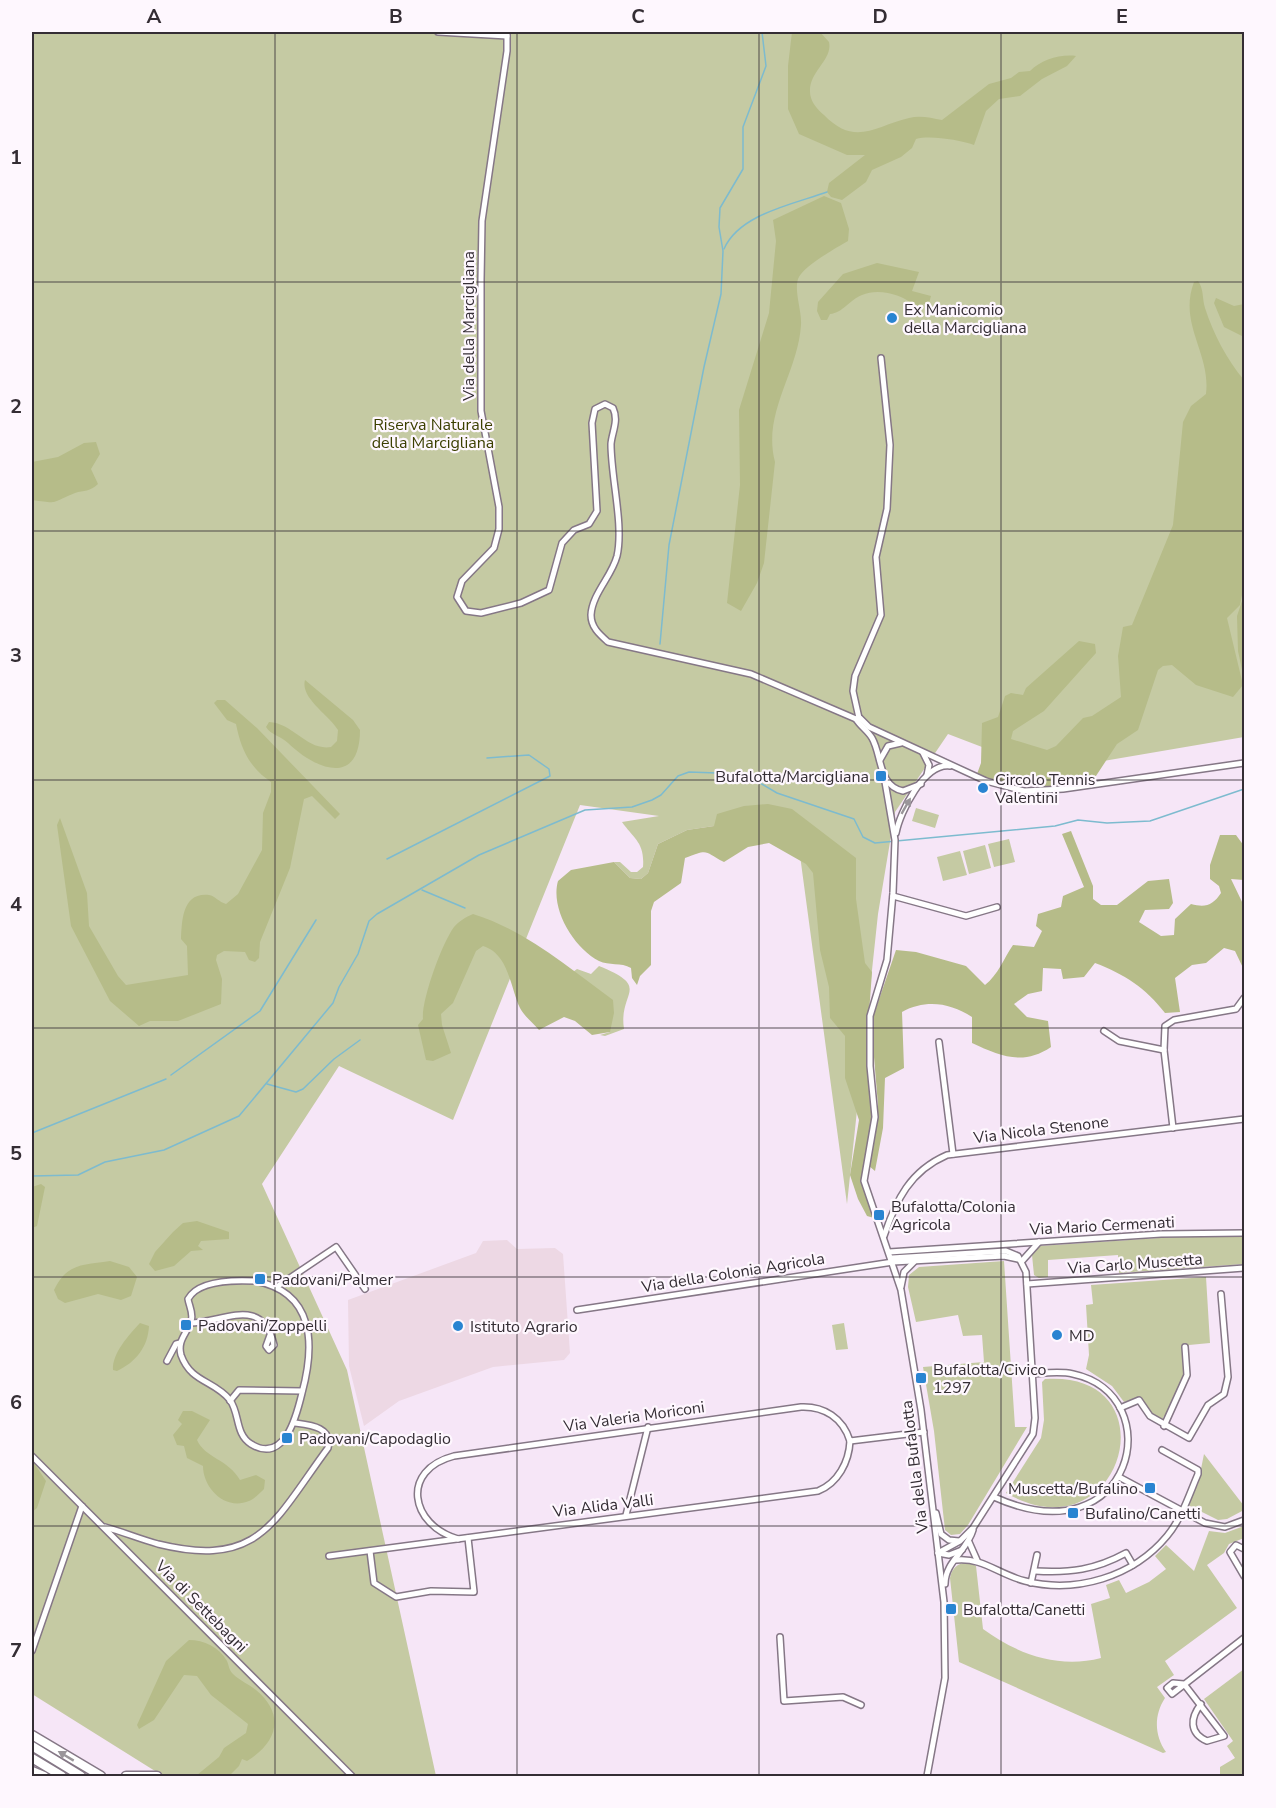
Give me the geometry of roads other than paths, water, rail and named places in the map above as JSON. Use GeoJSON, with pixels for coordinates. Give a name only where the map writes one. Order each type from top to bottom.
{"type":"FeatureCollection","features":[{"type":"Feature","properties":{"kind":"highway"},"geometry":{"type":"LineString","coordinates":[[32,1735],[101,1776]]}},
{"type":"Feature","properties":{"kind":"highway"},"geometry":{"type":"LineString","coordinates":[[32,1746],[81,1776]]}},
{"type":"Feature","properties":{"kind":"highway"},"geometry":{"type":"LineString","coordinates":[[32,1758],[62,1776]]}},
{"type":"Feature","properties":{"kind":"highway"},"geometry":{"type":"LineString","coordinates":[[32,1770],[44,1776]]}},
{"type":"Feature","properties":{"kind":"highway"},"geometry":{"type":"LineString","coordinates":[[126,1776],[158,1776]]}},
{"type":"Feature","properties":{"kind":"street"},"geometry":{"type":"LineString","coordinates":[[438,32],[507,34]]}},
{"type":"Feature","properties":{"kind":"street","name":"Via della Marcigliana"},"geometry":{"type":"LineString","coordinates":[[507,34],[500,106],[484,201],[481,256],[481,411],[499,507],[499,530],[490,554],[459,585],[459,603],[462,608],[473,613],[489,612],[540,596],[549,590],[556,574],[562,543],[574,530],[589,524],[597,511],[592,423],[595,409],[606,404],[613,408],[616,416],[611,442],[618,544],[613,568],[592,607],[591,615],[596,630],[615,645],[760,677],[858,718],[869,727],[954,767],[999,786],[1031,792],[1245,763]]}},
{"type":"Feature","properties":{"kind":"street"},"geometry":{"type":"LineString","coordinates":[[858,718],[853,691],[855,676],[881,615],[876,557],[887,509],[890,445],[881,358]]}},
{"type":"Feature","properties":{"kind":"street","name":"Via della Marcigliana"},"geometry":{"type":"LineString","coordinates":[[858,718],[873,740],[880,761]]}},
{"type":"Feature","properties":{"kind":"street"},"geometry":{"type":"LineString","coordinates":[[905,743],[888,746],[880,761],[884,776],[900,790],[921,784]]}},
{"type":"Feature","properties":{"kind":"street"},"geometry":{"type":"LineString","coordinates":[[919,750],[928,761],[926,777]]}},
{"type":"Feature","properties":{"kind":"street"},"geometry":{"type":"LineString","coordinates":[[926,777],[939,766],[954,767]]}},
{"type":"Feature","properties":{"kind":"street","name":"Via della Bufalotta"},"geometry":{"type":"LineString","coordinates":[[884,776],[890,798],[894,840],[893,896],[887,960],[870,1016],[870,1066],[875,1117],[864,1174],[867,1193],[884,1236],[901,1290],[924,1432],[944,1602],[946,1669],[927,1776]]}},
{"type":"Feature","properties":{"kind":"street","name":"Via della Bufalotta"},"geometry":{"type":"LineString","coordinates":[[894,840],[901,813],[926,777]]}},
{"type":"Feature","properties":{"kind":"street"},"geometry":{"type":"LineString","coordinates":[[893,896],[966,916],[997,907]]}},
{"type":"Feature","properties":{"kind":"street"},"geometry":{"type":"LineString","coordinates":[[1173,1128],[1163,1030],[1169,1023],[1234,1010],[1242,1006],[1245,998]]}},
{"type":"Feature","properties":{"kind":"street"},"geometry":{"type":"LineString","coordinates":[[1104,1032],[1119,1041],[1164,1050]]}},
{"type":"Feature","properties":{"kind":"street"},"geometry":{"type":"LineString","coordinates":[[939,1042],[953,1154]]}},
{"type":"Feature","properties":{"kind":"street","name":"Via Nicola Stenone"},"geometry":{"type":"LineString","coordinates":[[884,1236],[895,1205],[910,1180],[930,1164],[953,1154],[1245,1119]]}},
{"type":"Feature","properties":{"kind":"street","name":"Via Mario Cermenati"},"geometry":{"type":"LineString","coordinates":[[891,1258],[1023,1242],[1161,1234],[1245,1233]]}},
{"type":"Feature","properties":{"kind":"street"},"geometry":{"type":"LineString","coordinates":[[1023,1242],[1027,1253]]}},
{"type":"Feature","properties":{"kind":"street"},"geometry":{"type":"LineString","coordinates":[[1022,1261],[1027,1253],[1040,1242]]}},
{"type":"Feature","properties":{"kind":"street"},"geometry":{"type":"LineString","coordinates":[[1006,1251],[1015,1243]]}},
{"type":"Feature","properties":{"kind":"street"},"geometry":{"type":"LineString","coordinates":[[278,1286],[336,1247],[365,1289]]}},
{"type":"Feature","properties":{"kind":"street"},"geometry":{"type":"LineString","coordinates":[[891,1258],[915,1261],[1006,1251],[1018,1256],[1022,1261],[1027,1284],[1035,1418],[1033,1434],[974,1528],[969,1542],[946,1571],[944,1602]]}},
{"type":"Feature","properties":{"kind":"street"},"geometry":{"type":"LineString","coordinates":[[891,1258],[1011,1256],[1022,1261]]}},
{"type":"Feature","properties":{"kind":"street","name":"Via della Colonia Agricola"},"geometry":{"type":"LineString","coordinates":[[577,1310],[891,1258]]}},
{"type":"Feature","properties":{"kind":"street"},"geometry":{"type":"LineString","coordinates":[[901,1290],[904,1272],[915,1261]]}},
{"type":"Feature","properties":{"kind":"street","name":"Via Carlo Muscetta"},"geometry":{"type":"LineString","coordinates":[[1027,1284],[1245,1268]]}},
{"type":"Feature","properties":{"kind":"street"},"geometry":{"type":"LineString","coordinates":[[167,1361],[176,1344],[180,1343],[190,1323],[192,1316],[188,1299],[197,1290],[242,1280],[278,1286],[298,1306],[307,1325],[309,1367],[295,1423],[287,1436],[276,1445],[256,1447],[241,1435],[230,1401],[191,1373],[182,1356],[180,1343]]}},
{"type":"Feature","properties":{"kind":"street"},"geometry":{"type":"LineString","coordinates":[[1119,1408],[1139,1400],[1150,1416],[1164,1426],[1189,1438],[1208,1405],[1224,1394],[1228,1377],[1221,1294]]}},
{"type":"Feature","properties":{"kind":"street"},"geometry":{"type":"LineString","coordinates":[[190,1323],[242,1313],[261,1322],[270,1335]]}},
{"type":"Feature","properties":{"kind":"street"},"geometry":{"type":"LineString","coordinates":[[1164,1426],[1187,1375],[1185,1347]]}},
{"type":"Feature","properties":{"kind":"street"},"geometry":{"type":"LineString","coordinates":[[994,1497],[1028,1511],[1057,1513],[1097,1499],[1119,1477],[1125,1462],[1128,1443],[1126,1426],[1119,1408],[1106,1391],[1083,1377],[1063,1372],[1032,1374]]}},
{"type":"Feature","properties":{"kind":"street"},"geometry":{"type":"LineString","coordinates":[[230,1401],[239,1390],[302,1391]]}},
{"type":"Feature","properties":{"kind":"street","name":"Via Valeria Moriconi"},"geometry":{"type":"LineString","coordinates":[[458,1539],[434,1527],[419,1504],[417,1492],[420,1481],[428,1469],[454,1456],[808,1406],[821,1408],[832,1415],[842,1425],[850,1441]]}},
{"type":"Feature","properties":{"kind":"street"},"geometry":{"type":"LineString","coordinates":[[102,1527],[156,1543],[203,1551],[236,1548],[250,1542],[278,1515],[328,1448],[328,1439],[324,1431],[315,1426],[295,1423]]}},
{"type":"Feature","properties":{"kind":"street"},"geometry":{"type":"LineString","coordinates":[[626,1515],[648,1427]]}},
{"type":"Feature","properties":{"kind":"street"},"geometry":{"type":"LineString","coordinates":[[850,1441],[924,1432]]}},
{"type":"Feature","properties":{"kind":"street","name":"Via Alida Valli"},"geometry":{"type":"LineString","coordinates":[[329,1556],[818,1491],[829,1486],[839,1474],[848,1454],[850,1441]]}},
{"type":"Feature","properties":{"kind":"street"},"geometry":{"type":"LineString","coordinates":[[956,1560],[977,1560],[1008,1576],[1031,1583],[1060,1585],[1092,1582],[1133,1565],[1166,1537],[1183,1511],[1198,1470],[1162,1450]]}},
{"type":"Feature","properties":{"kind":"street","name":"Via di Settebagni"},"geometry":{"type":"LineString","coordinates":[[32,1456],[352,1776]]}},
{"type":"Feature","properties":{"kind":"street"},"geometry":{"type":"LineString","coordinates":[[1119,1477],[1217,1527],[1233,1525],[1245,1520]]}},
{"type":"Feature","properties":{"kind":"street"},"geometry":{"type":"LineString","coordinates":[[932,1505],[941,1534],[949,1539],[960,1541]]}},
{"type":"Feature","properties":{"kind":"street"},"geometry":{"type":"LineString","coordinates":[[32,1651],[82,1506]]}},
{"type":"Feature","properties":{"kind":"street"},"geometry":{"type":"LineString","coordinates":[[938,1553],[960,1541],[974,1528]]}},
{"type":"Feature","properties":{"kind":"street"},"geometry":{"type":"LineString","coordinates":[[119,1543],[127,1533]]}},
{"type":"Feature","properties":{"kind":"street"},"geometry":{"type":"LineString","coordinates":[[370,1551],[374,1583],[396,1597],[440,1590],[467,1593],[474,1592],[468,1538]]}},
{"type":"Feature","properties":{"kind":"street"},"geometry":{"type":"LineString","coordinates":[[969,1542],[977,1560]]}},
{"type":"Feature","properties":{"kind":"street"},"geometry":{"type":"LineString","coordinates":[[1245,1550],[1236,1545],[1230,1552],[1245,1576]]}},
{"type":"Feature","properties":{"kind":"street"},"geometry":{"type":"LineString","coordinates":[[938,1553],[949,1555],[964,1548]]}},
{"type":"Feature","properties":{"kind":"street"},"geometry":{"type":"LineString","coordinates":[[1035,1571],[1067,1573],[1089,1569],[1126,1553],[1133,1565]]}},
{"type":"Feature","properties":{"kind":"street"},"geometry":{"type":"LineString","coordinates":[[1031,1583],[1037,1555]]}},
{"type":"Feature","properties":{"kind":"street"},"geometry":{"type":"LineString","coordinates":[[780,1637],[784,1701],[843,1697],[861,1705]]}},
{"type":"Feature","properties":{"kind":"street"},"geometry":{"type":"LineString","coordinates":[[1201,1704],[1194,1713],[1192,1727],[1196,1734],[1207,1741],[1224,1736],[1201,1704],[1184,1684],[1245,1638]]}},
{"type":"Feature","properties":{"kind":"waterway"},"geometry":{"type":"LineString","coordinates":[[660,644],[669,545],[704,367],[721,294],[723,251],[719,227],[720,208],[743,169],[743,127],[766,66],[762,32]]}},
{"type":"Feature","properties":{"kind":"waterway"},"geometry":{"type":"LineString","coordinates":[[724,249],[731,237],[754,219],[827,192]]}},
{"type":"Feature","properties":{"kind":"waterway"},"geometry":{"type":"LineString","coordinates":[[387,859],[550,776],[549,769],[529,755],[487,758]]}},
{"type":"Feature","properties":{"kind":"waterway"},"geometry":{"type":"LineString","coordinates":[[32,1176],[78,1175],[105,1162],[164,1150],[239,1116],[333,1003],[339,987],[358,954],[369,921],[377,914],[479,855],[585,810],[632,807],[652,800],[661,795],[678,776],[689,772],[745,774],[777,793],[854,819],[863,837],[875,843],[1055,826],[1078,820],[1107,823],[1150,821],[1244,789]]}},
{"type":"Feature","properties":{"kind":"waterway"},"geometry":{"type":"LineString","coordinates":[[422,890],[465,908]]}},
{"type":"Feature","properties":{"kind":"waterway"},"geometry":{"type":"LineString","coordinates":[[171,1075],[260,1011],[316,920]]}},
{"type":"Feature","properties":{"kind":"waterway"},"geometry":{"type":"LineString","coordinates":[[267,1084],[296,1092],[303,1089],[334,1059],[360,1040]]}},
{"type":"Feature","properties":{"kind":"waterway"},"geometry":{"type":"LineString","coordinates":[[32,1133],[166,1079]]}},
{"type":"Feature","properties":{"kind":"place","name":"Ex Manicomio della Marcigliana"},"geometry":{"type":"Point","coordinates":[892,318]}},
{"type":"Feature","properties":{"kind":"place","name":"Bufalotta/Marcigliana"},"geometry":{"type":"Point","coordinates":[881,776]}},
{"type":"Feature","properties":{"kind":"place","name":"Circolo Tennis Valentini"},"geometry":{"type":"Point","coordinates":[983,788]}},
{"type":"Feature","properties":{"kind":"place","name":"Bufalotta/Colonia Agricola"},"geometry":{"type":"Point","coordinates":[879,1215]}},
{"type":"Feature","properties":{"kind":"place","name":"Padovani/Palmer"},"geometry":{"type":"Point","coordinates":[260,1279]}},
{"type":"Feature","properties":{"kind":"place","name":"Padovani/Zoppelli"},"geometry":{"type":"Point","coordinates":[186,1325]}},
{"type":"Feature","properties":{"kind":"place","name":"Istituto Agrario"},"geometry":{"type":"Point","coordinates":[458,1326]}},
{"type":"Feature","properties":{"kind":"place","name":"MD"},"geometry":{"type":"Point","coordinates":[1057,1335]}},
{"type":"Feature","properties":{"kind":"place","name":"Bufalotta/Civico 1297"},"geometry":{"type":"Point","coordinates":[921,1378]}},
{"type":"Feature","properties":{"kind":"place","name":"Padovani/Capodaglio"},"geometry":{"type":"Point","coordinates":[287,1438]}},
{"type":"Feature","properties":{"kind":"place","name":"Muscetta/Bufalino"},"geometry":{"type":"Point","coordinates":[1150,1488]}},
{"type":"Feature","properties":{"kind":"place","name":"Bufalino/Canetti"},"geometry":{"type":"Point","coordinates":[1073,1513]}},
{"type":"Feature","properties":{"kind":"place","name":"Bufalotta/Canetti"},"geometry":{"type":"Point","coordinates":[951,1609]}},
{"type":"Feature","properties":{"kind":"park label","name":"Riserva Naturale della Marcigliana"},"geometry":{"type":"Point","coordinates":[433,433]}}]}
